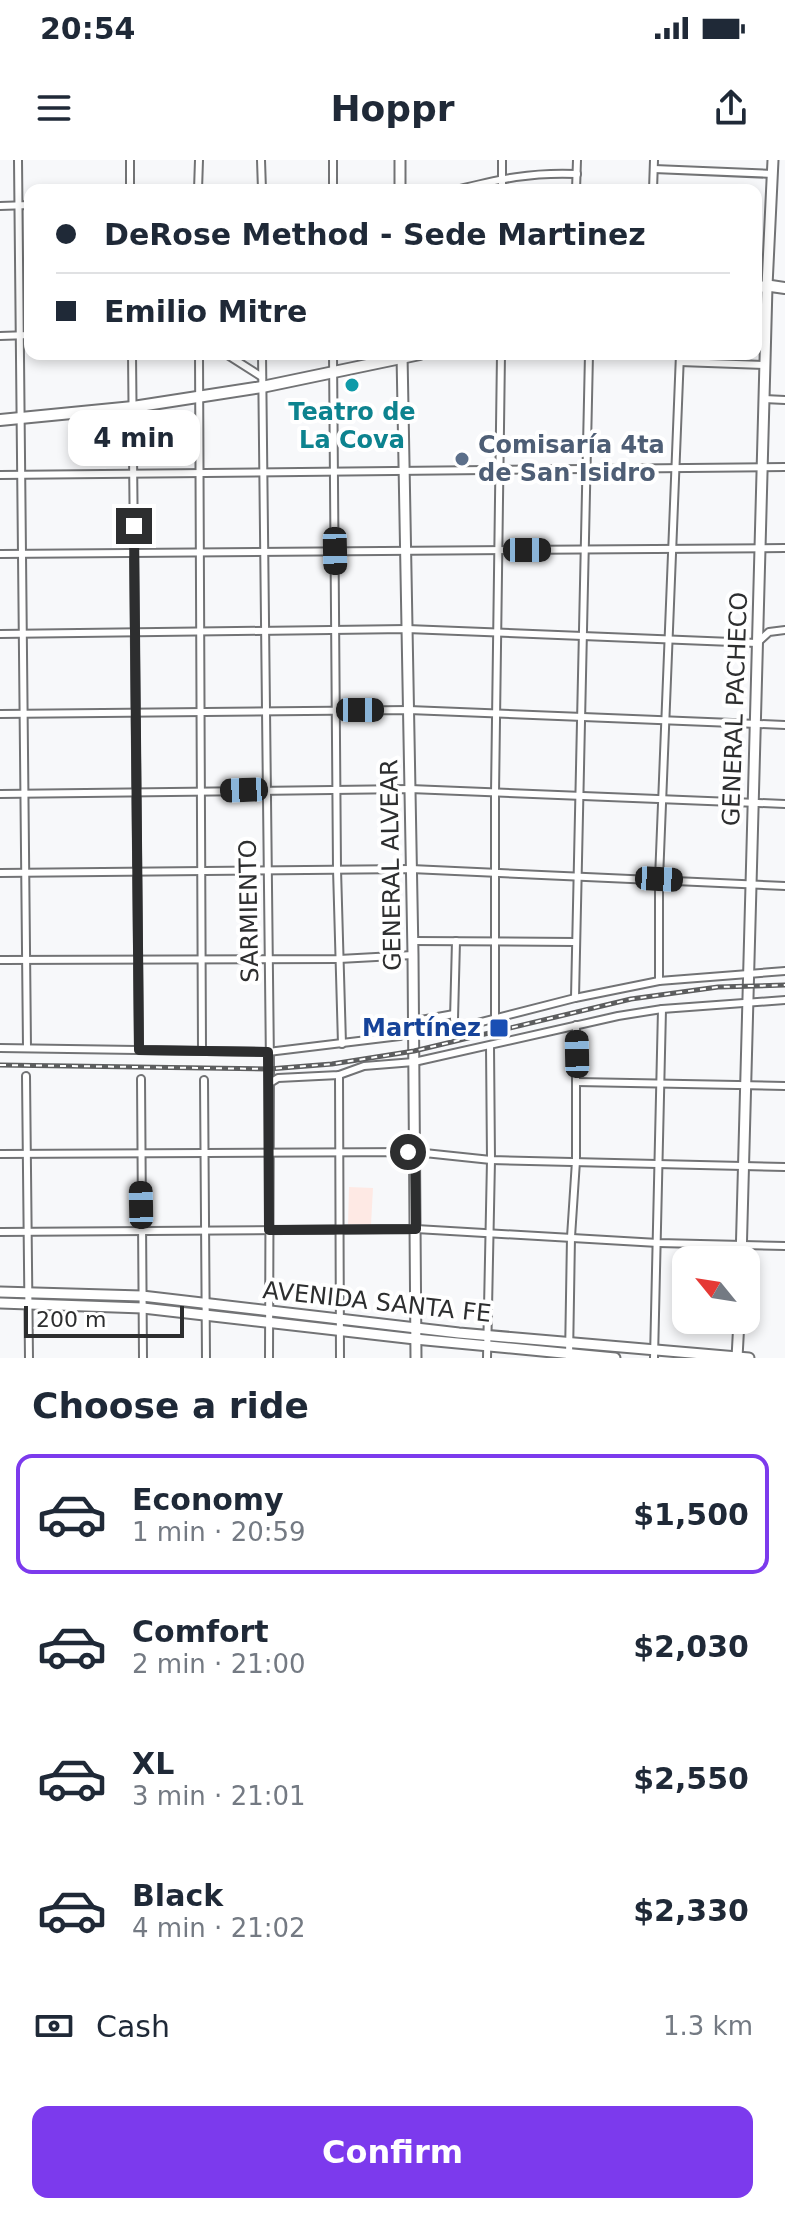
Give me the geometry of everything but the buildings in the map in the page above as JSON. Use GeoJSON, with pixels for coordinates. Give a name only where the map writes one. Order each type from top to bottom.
{"type":"FeatureCollection","features":[{"type":"Feature","properties":{"kind":"main road"},"geometry":{"type":"LineString","coordinates":[[762,286],[785,288]]}},
{"type":"Feature","properties":{"kind":"main road"},"geometry":{"type":"LineString","coordinates":[[0,420],[133,407],[385,360]]}},
{"type":"Feature","properties":{"kind":"street"},"geometry":{"type":"LineString","coordinates":[[18,160],[27,1048]]}},
{"type":"Feature","properties":{"kind":"street"},"geometry":{"type":"LineString","coordinates":[[130,160],[130,184]]}},
{"type":"Feature","properties":{"kind":"street"},"geometry":{"type":"LineString","coordinates":[[198,184],[199,160]]}},
{"type":"Feature","properties":{"kind":"street"},"geometry":{"type":"LineString","coordinates":[[261,160],[262,184]]}},
{"type":"Feature","properties":{"kind":"street"},"geometry":{"type":"LineString","coordinates":[[333,160],[333,184]]}},
{"type":"Feature","properties":{"kind":"street"},"geometry":{"type":"LineString","coordinates":[[400,160],[400,184]]}},
{"type":"Feature","properties":{"kind":"street"},"geometry":{"type":"LineString","coordinates":[[502,160],[502,184]]}},
{"type":"Feature","properties":{"kind":"street"},"geometry":{"type":"LineString","coordinates":[[576,184],[577,160]]}},
{"type":"Feature","properties":{"kind":"street"},"geometry":{"type":"LineString","coordinates":[[653,184],[654,160]]}},
{"type":"Feature","properties":{"kind":"street","name":"GENERAL PACHECO"},"geometry":{"type":"LineString","coordinates":[[762,277],[773,160]]}},
{"type":"Feature","properties":{"kind":"street"},"geometry":{"type":"LineString","coordinates":[[654,169],[773,174]]}},
{"type":"Feature","properties":{"kind":"street"},"geometry":{"type":"LineString","coordinates":[[481,184],[541,172],[577,174]]}},
{"type":"Feature","properties":{"kind":"street"},"geometry":{"type":"LineString","coordinates":[[0,206],[24,206]]}},
{"type":"Feature","properties":{"kind":"street","name":"GENERAL PACHECO"},"geometry":{"type":"LineString","coordinates":[[741,1245],[765,365],[762,306]]}},
{"type":"Feature","properties":{"kind":"street"},"geometry":{"type":"LineString","coordinates":[[0,336],[24,335]]}},
{"type":"Feature","properties":{"kind":"street"},"geometry":{"type":"LineString","coordinates":[[132,360],[139,1050]]}},
{"type":"Feature","properties":{"kind":"street"},"geometry":{"type":"LineString","coordinates":[[199,360],[202,1050]]}},
{"type":"Feature","properties":{"kind":"street"},"geometry":{"type":"LineString","coordinates":[[234,360],[262,382]]}},
{"type":"Feature","properties":{"kind":"street","name":"SARMIENTO"},"geometry":{"type":"LineString","coordinates":[[262,360],[269,1358]]}},
{"type":"Feature","properties":{"kind":"street"},"geometry":{"type":"LineString","coordinates":[[333,360],[337,869],[342,1044]]}},
{"type":"Feature","properties":{"kind":"street","name":"GENERAL ALVEAR"},"geometry":{"type":"LineString","coordinates":[[402,360],[413,941],[416,1358]]}},
{"type":"Feature","properties":{"kind":"street"},"geometry":{"type":"LineString","coordinates":[[495,1018],[501,360]]}},
{"type":"Feature","properties":{"kind":"street"},"geometry":{"type":"LineString","coordinates":[[575,998],[589,360]]}},
{"type":"Feature","properties":{"kind":"street"},"geometry":{"type":"LineString","coordinates":[[659,981],[659,879],[668,720],[680,360]]}},
{"type":"Feature","properties":{"kind":"street"},"geometry":{"type":"LineString","coordinates":[[704,360],[765,365]]}},
{"type":"Feature","properties":{"kind":"street"},"geometry":{"type":"LineString","coordinates":[[764,399],[785,400]]}},
{"type":"Feature","properties":{"kind":"street"},"geometry":{"type":"LineString","coordinates":[[0,475],[785,467]]}},
{"type":"Feature","properties":{"kind":"street"},"geometry":{"type":"LineString","coordinates":[[0,554],[785,548]]}},
{"type":"Feature","properties":{"kind":"street"},"geometry":{"type":"LineString","coordinates":[[0,634],[407,629],[757,643],[769,632],[785,630]]}},
{"type":"Feature","properties":{"kind":"street"},"geometry":{"type":"LineString","coordinates":[[0,714],[409,710],[785,725]]}},
{"type":"Feature","properties":{"kind":"street"},"geometry":{"type":"LineString","coordinates":[[0,794],[410,789],[785,804]]}},
{"type":"Feature","properties":{"kind":"street"},"geometry":{"type":"LineString","coordinates":[[0,873],[411,869],[785,886]]}},
{"type":"Feature","properties":{"kind":"street"},"geometry":{"type":"LineString","coordinates":[[413,941],[576,942]]}},
{"type":"Feature","properties":{"kind":"street"},"geometry":{"type":"LineString","coordinates":[[456,941],[454,1014],[458,1026],[659,981],[785,971]]}},
{"type":"Feature","properties":{"kind":"street"},"geometry":{"type":"LineString","coordinates":[[0,960],[267,960],[413,955]]}},
{"type":"Feature","properties":{"kind":"street"},"geometry":{"type":"LineString","coordinates":[[269,1083],[278,1078],[339,1075],[364,1066],[414,1062],[662,1009],[785,1000]]}},
{"type":"Feature","properties":{"kind":"street"},"geometry":{"type":"LineString","coordinates":[[655,1354],[662,1009]]}},
{"type":"Feature","properties":{"kind":"street"},"geometry":{"type":"LineString","coordinates":[[0,1048],[268,1052],[400,1036],[421,1020],[454,1014]]}},
{"type":"Feature","properties":{"kind":"street"},"geometry":{"type":"LineString","coordinates":[[569,1356],[576,1161],[576,1025]]}},
{"type":"Feature","properties":{"kind":"street"},"geometry":{"type":"LineString","coordinates":[[487,1358],[491,1231],[490,1046]]}},
{"type":"Feature","properties":{"kind":"street"},"geometry":{"type":"LineString","coordinates":[[339,1075],[340,1358]]}},
{"type":"Feature","properties":{"kind":"street"},"geometry":{"type":"LineString","coordinates":[[26,1076],[29,1358]]}},
{"type":"Feature","properties":{"kind":"street"},"geometry":{"type":"LineString","coordinates":[[141,1079],[143,1358]]}},
{"type":"Feature","properties":{"kind":"street"},"geometry":{"type":"LineString","coordinates":[[204,1080],[206,1358]]}},
{"type":"Feature","properties":{"kind":"street"},"geometry":{"type":"LineString","coordinates":[[577,1082],[785,1086]]}},
{"type":"Feature","properties":{"kind":"street"},"geometry":{"type":"LineString","coordinates":[[0,1154],[415,1152],[491,1160],[785,1167]]}},
{"type":"Feature","properties":{"kind":"street"},"geometry":{"type":"LineString","coordinates":[[0,1232],[416,1229],[658,1243],[785,1246]]}},
{"type":"Feature","properties":{"kind":"street","name":"AVENIDA SANTA FE"},"geometry":{"type":"LineString","coordinates":[[0,1292],[142,1296],[269,1311],[415,1339],[569,1342],[655,1354],[749,1358]]}},
{"type":"Feature","properties":{"kind":"street","name":"AVENIDA SANTA FE"},"geometry":{"type":"LineString","coordinates":[[0,1303],[143,1308],[269,1323],[416,1328],[569,1356],[615,1358]]}},
{"type":"Feature","properties":{"kind":"street"},"geometry":{"type":"LineString","coordinates":[[738,1357],[739,1334]]}},
{"type":"Feature","properties":{"kind":"shaded area"},"geometry":{"type":"Polygon","coordinates":[[[349,1187],[373,1188],[371,1225],[348,1224],[349,1187]]]}},
{"type":"Feature","properties":{"kind":"railway"},"geometry":{"type":"LineString","coordinates":[[0,1065],[269,1069],[332,1064],[414,1051],[631,999],[718,987],[785,985]]}},
{"type":"Feature","properties":{"kind":"place","name":"Teatro de La Cova"},"geometry":{"type":"Point","coordinates":[352,385]}},
{"type":"Feature","properties":{"kind":"place","name":"Comisaría 4ta de San Isidro"},"geometry":{"type":"Point","coordinates":[462,459]}},
{"type":"Feature","properties":{"kind":"place","name":"Martínez"},"geometry":{"type":"Point","coordinates":[499,1028]}},
{"type":"Feature","properties":{"kind":"route"},"geometry":{"type":"LineString","coordinates":[[134,526],[139,1050],[268,1052],[269,1230],[416,1229],[415,1152],[408,1152]]}}]}
